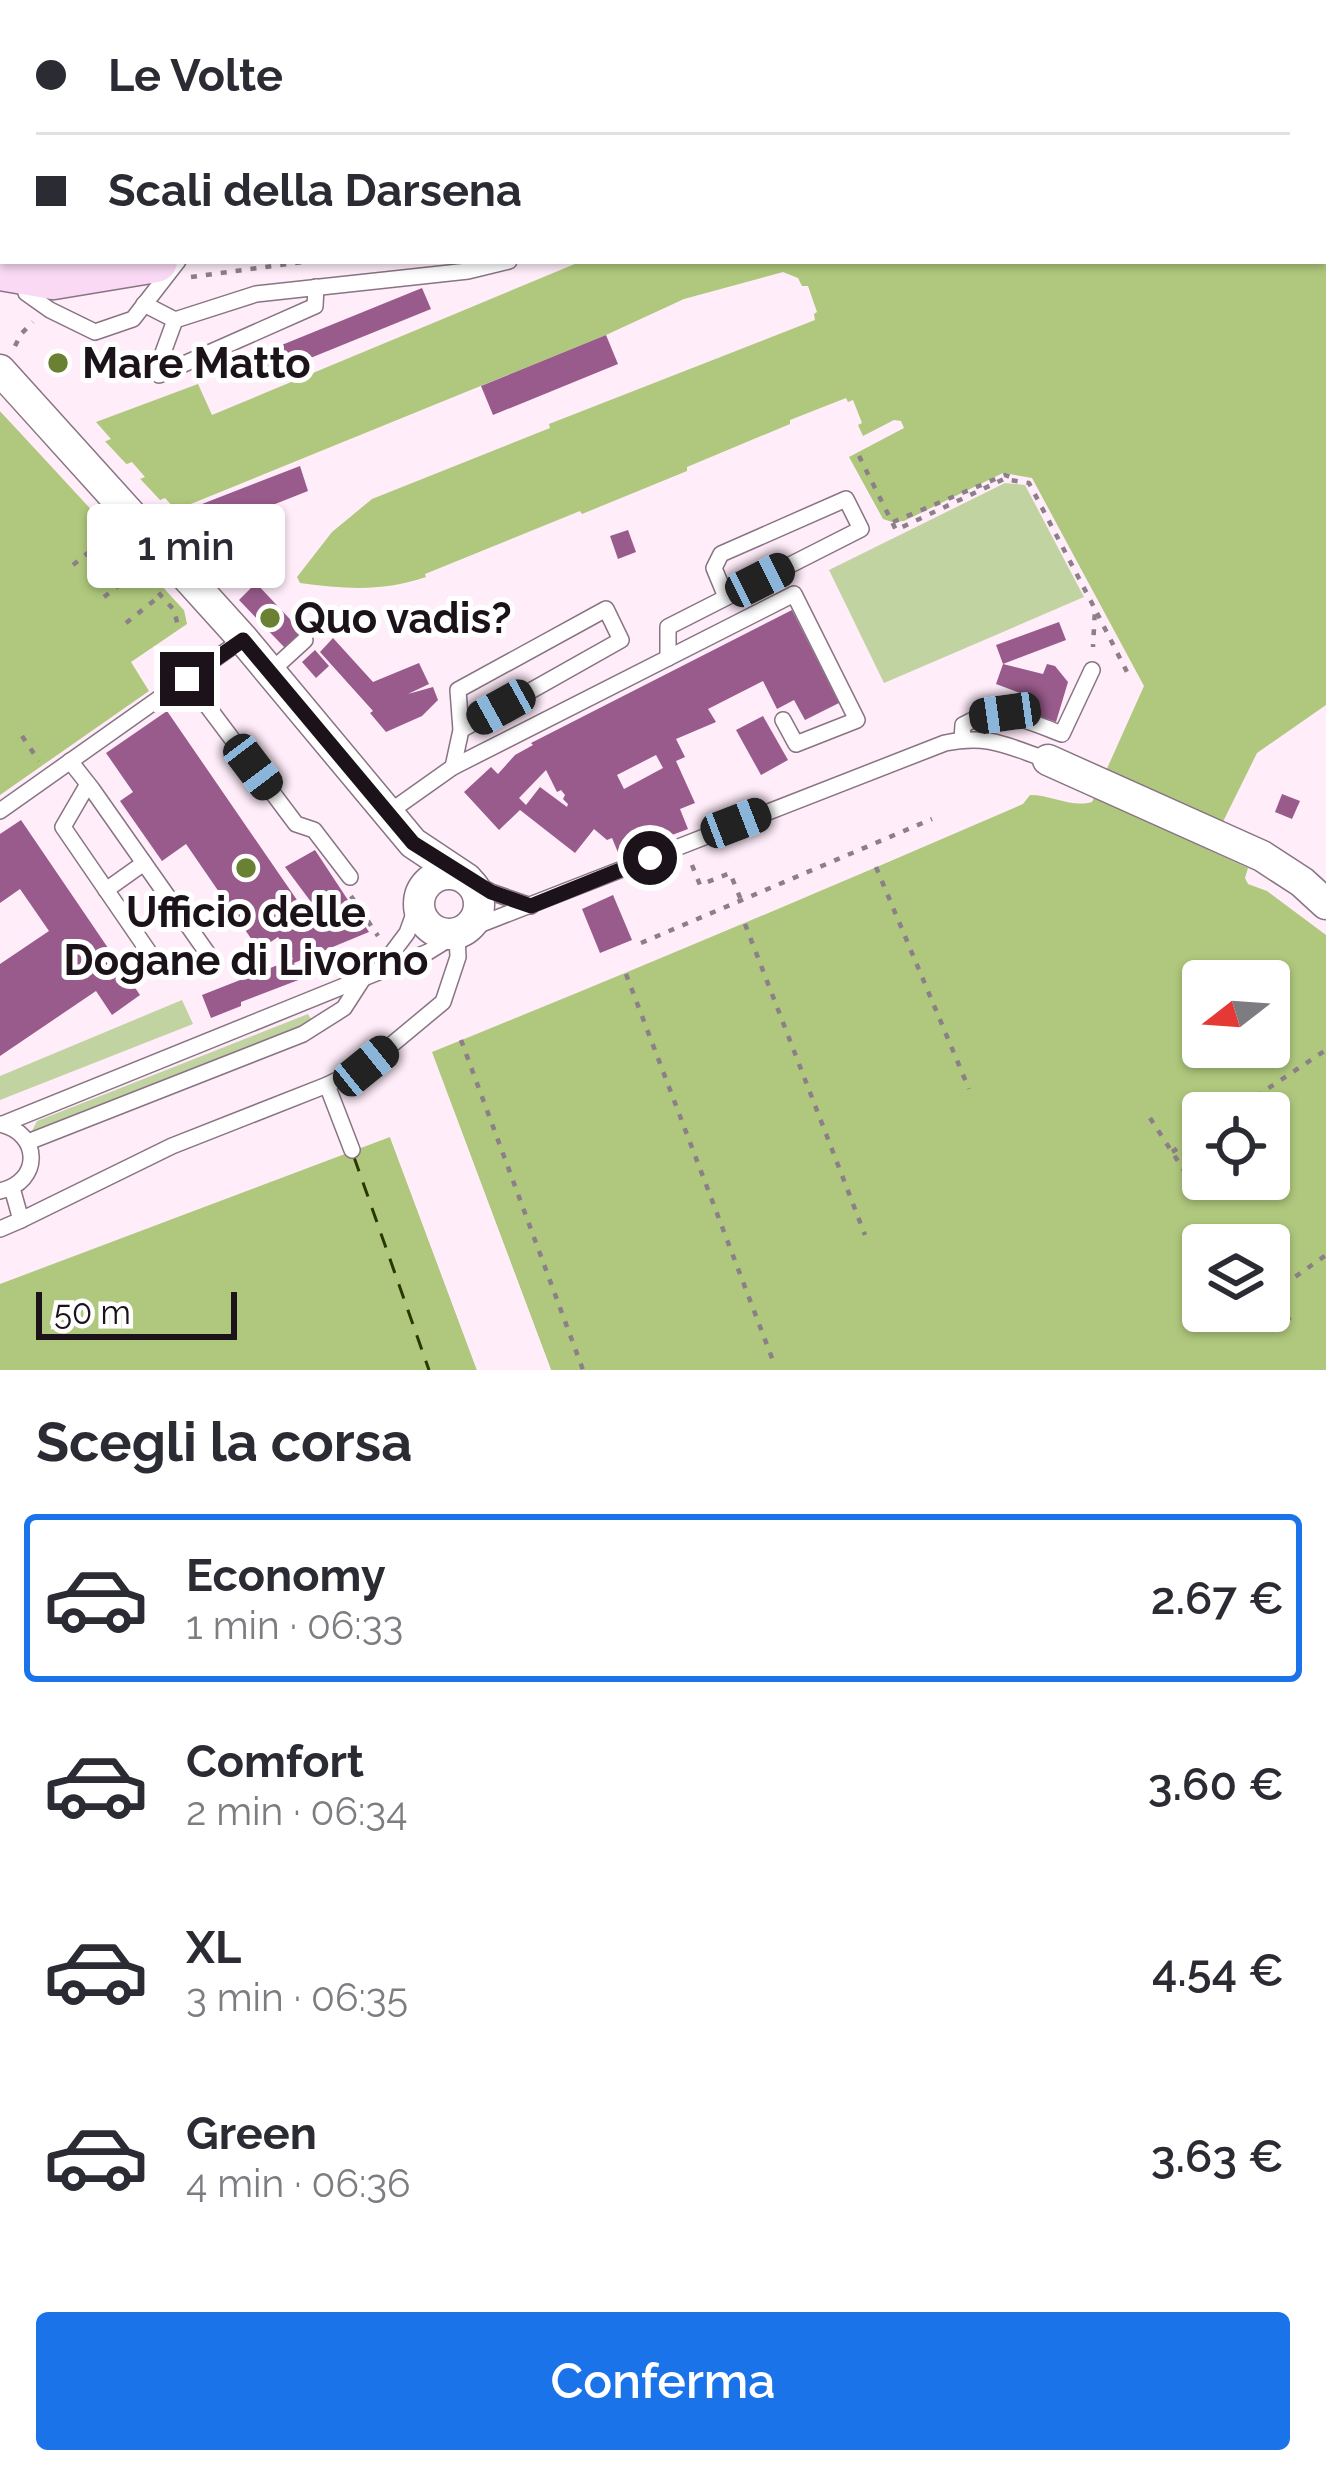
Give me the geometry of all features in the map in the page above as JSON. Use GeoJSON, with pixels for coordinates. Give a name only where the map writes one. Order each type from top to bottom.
{"type":"FeatureCollection","features":[{"type":"Feature","properties":{"kind":"main road"},"geometry":{"type":"LineString","coordinates":[[20,286],[140,264]]}},
{"type":"Feature","properties":{"kind":"street"},"geometry":{"type":"LineString","coordinates":[[2,370],[171,584],[243,640],[413,843],[474,886],[480,904],[473,923],[461,932],[437,932],[423,919],[413,843]]}},
{"type":"Feature","properties":{"kind":"street"},"geometry":{"type":"LineString","coordinates":[[1048,760],[1249,850],[1302,882],[1326,904]]}},
{"type":"Feature","properties":{"kind":"street"},"geometry":{"type":"LineString","coordinates":[[422,893],[440,875],[467,879]]}},
{"type":"Feature","properties":{"kind":"lane"},"geometry":{"type":"LineString","coordinates":[[20,286],[50,310],[95,332],[134,319],[176,264]]}},
{"type":"Feature","properties":{"kind":"lane"},"geometry":{"type":"LineString","coordinates":[[144,304],[175,320],[256,293],[468,272],[497,264]]}},
{"type":"Feature","properties":{"kind":"lane"},"geometry":{"type":"LineString","coordinates":[[175,320],[157,369],[160,375],[315,306],[316,287]]}},
{"type":"Feature","properties":{"kind":"lane"},"geometry":{"type":"LineString","coordinates":[[668,658],[668,627],[861,529],[846,500],[721,554],[714,568],[726,597]]}},
{"type":"Feature","properties":{"kind":"lane"},"geometry":{"type":"LineString","coordinates":[[388,812],[453,767],[794,594],[857,719],[796,744],[783,720]]}},
{"type":"Feature","properties":{"kind":"lane"},"geometry":{"type":"LineString","coordinates":[[453,767],[460,730],[458,690],[606,608],[621,640],[460,730]]}},
{"type":"Feature","properties":{"kind":"lane"},"geometry":{"type":"LineString","coordinates":[[0,811],[243,640]]}},
{"type":"Feature","properties":{"kind":"lane"},"geometry":{"type":"LineString","coordinates":[[270,672],[305,640]]}},
{"type":"Feature","properties":{"kind":"lane"},"geometry":{"type":"LineString","coordinates":[[962,740],[963,725],[1005,713],[1062,734],[1092,670]]}},
{"type":"Feature","properties":{"kind":"lane"},"geometry":{"type":"LineString","coordinates":[[187,679],[296,824],[314,830],[350,877]]}},
{"type":"Feature","properties":{"kind":"lane"},"geometry":{"type":"LineString","coordinates":[[1,1124],[337,990],[428,952],[461,932],[928,748],[962,740],[996,741],[1048,760]]}},
{"type":"Feature","properties":{"kind":"lane"},"geometry":{"type":"LineString","coordinates":[[70,760],[88,784],[208,954],[198,964],[181,971],[157,964],[64,827],[88,784]]}},
{"type":"Feature","properties":{"kind":"lane"},"geometry":{"type":"LineString","coordinates":[[106,890],[144,863]]}},
{"type":"Feature","properties":{"kind":"lane"},"geometry":{"type":"LineString","coordinates":[[467,879],[531,906]]}},
{"type":"Feature","properties":{"kind":"lane"},"geometry":{"type":"LineString","coordinates":[[28,1142],[303,1034],[344,1008],[407,933],[422,893]]}},
{"type":"Feature","properties":{"kind":"lane"},"geometry":{"type":"LineString","coordinates":[[0,1229],[172,1146],[366,1066],[443,1002],[461,932]]}},
{"type":"Feature","properties":{"kind":"lane"},"geometry":{"type":"LineString","coordinates":[[328,1085],[352,1150]]}},
{"type":"Feature","properties":{"kind":"lane"},"geometry":{"type":"LineString","coordinates":[[1,1124],[17,1130],[31,1151],[26,1176],[6,1189],[21,1220]]}},
{"type":"Feature","properties":{"kind":"path"},"geometry":{"type":"LineString","coordinates":[[859,456],[896,530],[1004,479],[1029,483],[1094,609],[1092,670]]}},
{"type":"Feature","properties":{"kind":"path"},"geometry":{"type":"LineString","coordinates":[[892,522],[1005,475],[1030,482],[1127,672]]}},
{"type":"Feature","properties":{"kind":"path"},"geometry":{"type":"LineString","coordinates":[[73,566],[108,538],[138,570],[171,584]]}},
{"type":"Feature","properties":{"kind":"path"},"geometry":{"type":"LineString","coordinates":[[104,597],[138,570]]}},
{"type":"Feature","properties":{"kind":"path"},"geometry":{"type":"LineString","coordinates":[[126,623],[171,584]]}},
{"type":"Feature","properties":{"kind":"path"},"geometry":{"type":"LineString","coordinates":[[171,584],[179,630]]}},
{"type":"Feature","properties":{"kind":"path"},"geometry":{"type":"LineString","coordinates":[[22,736],[42,765]]}},
{"type":"Feature","properties":{"kind":"path"},"geometry":{"type":"LineString","coordinates":[[641,943],[932,819]]}},
{"type":"Feature","properties":{"kind":"path"},"geometry":{"type":"LineString","coordinates":[[698,862],[691,864],[700,885],[730,874],[741,900]]}},
{"type":"Feature","properties":{"kind":"path"},"geometry":{"type":"LineString","coordinates":[[876,867],[968,1089]]}},
{"type":"Feature","properties":{"kind":"path"},"geometry":{"type":"LineString","coordinates":[[360,909],[378,936]]}},
{"type":"Feature","properties":{"kind":"path"},"geometry":{"type":"LineString","coordinates":[[745,924],[865,1234]]}},
{"type":"Feature","properties":{"kind":"path"},"geometry":{"type":"LineString","coordinates":[[626,974],[775,1366]]}},
{"type":"Feature","properties":{"kind":"path"},"geometry":{"type":"LineString","coordinates":[[461,1040],[584,1370]]}},
{"type":"Feature","properties":{"kind":"path"},"geometry":{"type":"LineString","coordinates":[[1263,1092],[1326,1050]]}},
{"type":"Feature","properties":{"kind":"path"},"geometry":{"type":"LineString","coordinates":[[1150,1118],[1182,1167]]}},
{"type":"Feature","properties":{"kind":"path"},"geometry":{"type":"LineString","coordinates":[[1172,1152],[1182,1146]]}},
{"type":"Feature","properties":{"kind":"path"},"geometry":{"type":"LineString","coordinates":[[1290,1279],[1326,1255]]}},
{"type":"Feature","properties":{"kind":"path"},"geometry":{"type":"LineString","coordinates":[[1290,1320],[1294,1326]]}},
{"type":"Feature","properties":{"kind":"shaded area"},"geometry":{"type":"Polygon","coordinates":[[[575,264],[1326,264],[1326,705],[1257,753],[1209,850],[1248,868],[1248,884],[1267,891],[1326,935],[1326,1370],[551,1370],[432,1052],[949,836],[1023,804],[1030,795],[1092,802],[1144,686],[1032,478],[1003,473],[904,521],[883,519],[849,457],[904,428],[894,420],[863,436],[853,400],[846,398],[687,467],[687,471],[426,577],[363,588],[300,583],[297,577],[332,532],[372,499],[815,320],[808,286],[783,272],[684,299],[176,510],[165,498],[105,523],[184,610],[187,624],[131,662],[149,691],[0,795],[0,411],[50,464],[111,439],[96,422],[198,384],[212,415],[575,264]],[[132,462],[71,486],[84,501],[145,477],[132,462]]]}},
{"type":"Feature","properties":{"kind":"shaded area"},"geometry":{"type":"Polygon","coordinates":[[[1005,483],[1025,485],[1084,597],[884,683],[829,570],[1005,483]]]}},
{"type":"Feature","properties":{"kind":"shaded area"},"geometry":{"type":"Polygon","coordinates":[[[182,1000],[193,1024],[0,1100],[0,1076],[182,1000]]]}},
{"type":"Feature","properties":{"kind":"shaded area"},"geometry":{"type":"Polygon","coordinates":[[[308,1014],[311,1019],[304,1026],[32,1131],[37,1121],[308,1014]]]}},
{"type":"Feature","properties":{"kind":"shaded area"},"geometry":{"type":"Polygon","coordinates":[[[390,1137],[477,1370],[0,1370],[0,1284],[390,1137]]]}},
{"type":"Feature","properties":{"kind":"pier"},"geometry":{"type":"Polygon","coordinates":[[[0,405],[51,457],[101,437],[175,516],[164,505],[115,526],[183,600],[184,610],[0,411],[0,405]]]}},
{"type":"Feature","properties":{"kind":"pier"},"geometry":{"type":"Polygon","coordinates":[[[454,1112],[551,1370],[545,1370],[449,1114],[454,1112]]]}},
{"type":"Feature","properties":{"kind":"pier"},"geometry":{"type":"Polygon","coordinates":[[[396,1134],[483,1370],[477,1370],[390,1137],[396,1134]]]}},
{"type":"Feature","properties":{"kind":"building"},"geometry":{"type":"Polygon","coordinates":[[[422,288],[431,309],[271,374],[262,353],[422,288]]]}},
{"type":"Feature","properties":{"kind":"building"},"geometry":{"type":"Polygon","coordinates":[[[606,335],[618,364],[493,415],[481,386],[606,335]]]}},
{"type":"Feature","properties":{"kind":"building"},"geometry":{"type":"Polygon","coordinates":[[[300,466],[308,491],[207,531],[184,511],[300,466]]]}},
{"type":"Feature","properties":{"kind":"building"},"geometry":{"type":"Polygon","coordinates":[[[628,530],[636,552],[618,559],[610,536],[628,530]]]}},
{"type":"Feature","properties":{"kind":"building"},"geometry":{"type":"Polygon","coordinates":[[[256,583],[302,632],[285,648],[239,600],[256,583]]]}},
{"type":"Feature","properties":{"kind":"building"},"geometry":{"type":"Polygon","coordinates":[[[792,610],[839,703],[805,720],[794,700],[777,709],[763,681],[708,709],[716,722],[676,739],[685,757],[676,761],[695,803],[680,809],[688,829],[619,855],[612,838],[607,840],[594,829],[575,853],[520,810],[499,830],[464,792],[491,767],[498,774],[531,743],[792,610]],[[656,755],[617,775],[624,789],[663,768],[656,755]],[[546,770],[519,798],[526,805],[540,787],[567,807],[565,795],[557,792],[546,770]]]}},
{"type":"Feature","properties":{"kind":"building"},"geometry":{"type":"Polygon","coordinates":[[[1059,622],[1066,640],[1003,664],[996,645],[1059,622]]]}},
{"type":"Feature","properties":{"kind":"building"},"geometry":{"type":"Polygon","coordinates":[[[333,638],[373,682],[419,663],[429,684],[408,694],[433,687],[438,700],[422,716],[386,732],[320,652],[333,638]]]}},
{"type":"Feature","properties":{"kind":"building"},"geometry":{"type":"Polygon","coordinates":[[[315,650],[329,666],[316,678],[302,662],[315,650]]]}},
{"type":"Feature","properties":{"kind":"building"},"geometry":{"type":"Polygon","coordinates":[[[1003,664],[1043,674],[1047,664],[1055,666],[1068,682],[1056,722],[1033,714],[1031,697],[996,684],[1003,664]]]}},
{"type":"Feature","properties":{"kind":"building"},"geometry":{"type":"Polygon","coordinates":[[[167,711],[308,916],[317,910],[285,867],[315,850],[369,932],[294,963],[301,979],[211,1018],[202,995],[293,959],[278,937],[259,950],[186,844],[162,861],[120,801],[133,792],[106,753],[167,711]]]}},
{"type":"Feature","properties":{"kind":"building"},"geometry":{"type":"Polygon","coordinates":[[[763,716],[788,760],[761,775],[736,730],[763,716]]]}},
{"type":"Feature","properties":{"kind":"building"},"geometry":{"type":"Polygon","coordinates":[[[1282,794],[1300,801],[1292,819],[1275,812],[1282,794]]]}},
{"type":"Feature","properties":{"kind":"building"},"geometry":{"type":"Polygon","coordinates":[[[21,820],[140,995],[112,1015],[96,991],[0,1056],[0,964],[49,931],[20,889],[0,903],[0,834],[21,820]]]}},
{"type":"Feature","properties":{"kind":"building"},"geometry":{"type":"Polygon","coordinates":[[[613,895],[632,940],[600,953],[582,909],[613,895]]]}},
{"type":"Feature","properties":{"kind":"ferry route"},"geometry":{"type":"LineString","coordinates":[[354,1157],[429,1370]]}},
{"type":"Feature","properties":{"kind":"place","name":"Mare Matto"},"geometry":{"type":"Point","coordinates":[58,363]}},
{"type":"Feature","properties":{"kind":"place","name":"Quo vadis?"},"geometry":{"type":"Point","coordinates":[270,618]}},
{"type":"Feature","properties":{"kind":"place","name":"Ufficio delle Dogane di Livorno"},"geometry":{"type":"Point","coordinates":[246,868]}},
{"type":"Feature","properties":{"kind":"route"},"geometry":{"type":"LineString","coordinates":[[187,679],[243,640],[413,843],[491,892],[531,906],[650,858]]}}]}
